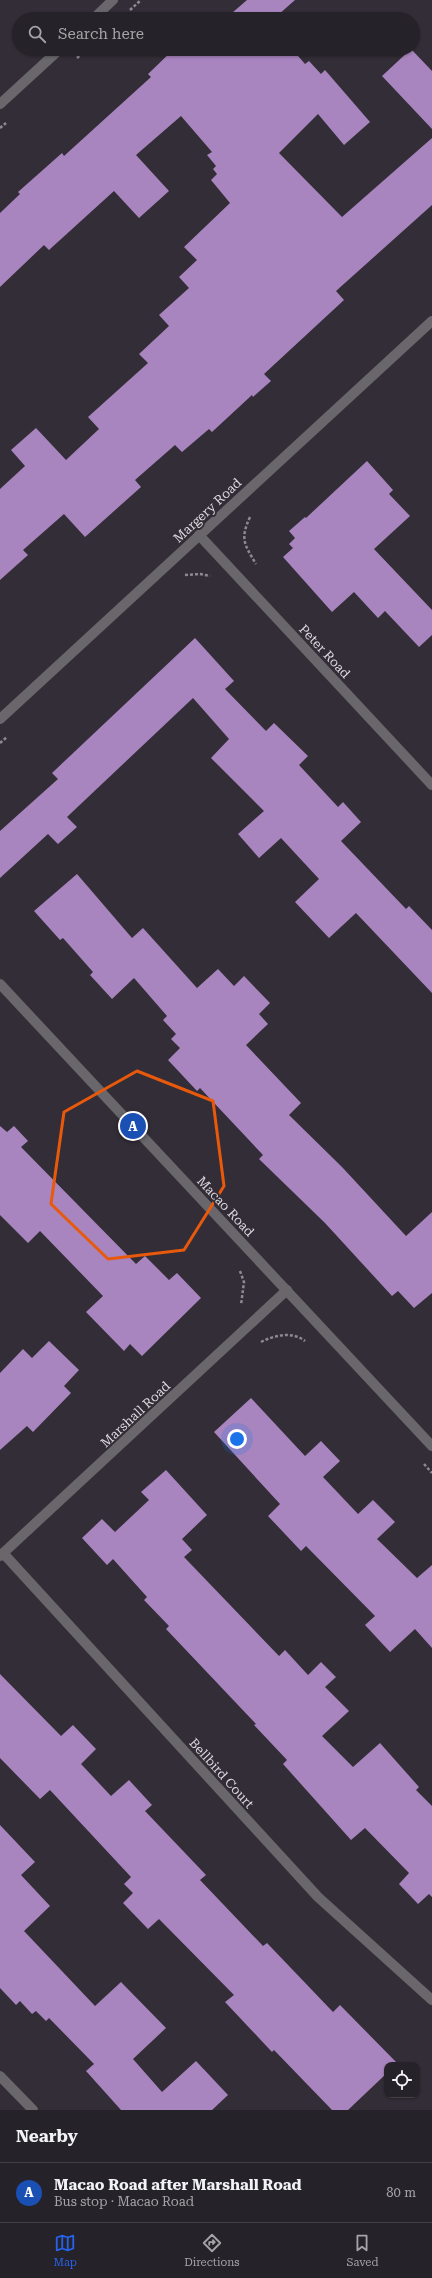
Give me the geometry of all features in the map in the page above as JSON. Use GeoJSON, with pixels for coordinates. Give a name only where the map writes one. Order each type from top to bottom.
{"type":"FeatureCollection","features":[{"type":"Feature","properties":{"kind":"street"},"geometry":{"type":"LineString","coordinates":[[100,12],[113,0]]}},
{"type":"Feature","properties":{"kind":"street"},"geometry":{"type":"LineString","coordinates":[[0,104],[52,56]]}},
{"type":"Feature","properties":{"kind":"street","name":"Margery Road"},"geometry":{"type":"LineString","coordinates":[[0,719],[432,320]]}},
{"type":"Feature","properties":{"kind":"street","name":"Peter Road"},"geometry":{"type":"LineString","coordinates":[[199,535],[432,785]]}},
{"type":"Feature","properties":{"kind":"street","name":"Macao Road"},"geometry":{"type":"LineString","coordinates":[[0,984],[432,1446]]}},
{"type":"Feature","properties":{"kind":"street","name":"Marshall Road"},"geometry":{"type":"LineString","coordinates":[[2,1555],[287,1290]]}},
{"type":"Feature","properties":{"kind":"street","name":"Bellbird Court"},"geometry":{"type":"LineString","coordinates":[[2,1555],[318,1897],[432,2000]]}},
{"type":"Feature","properties":{"kind":"street"},"geometry":{"type":"LineString","coordinates":[[0,2076],[33,2110]]}},
{"type":"Feature","properties":{"kind":"path"},"geometry":{"type":"LineString","coordinates":[[254,512],[250,517],[244,534],[244,545],[256,564]]}},
{"type":"Feature","properties":{"kind":"path"},"geometry":{"type":"LineString","coordinates":[[179,580],[185,575],[192,574],[214,577]]}},
{"type":"Feature","properties":{"kind":"path"},"geometry":{"type":"LineString","coordinates":[[0,743],[12,733]]}},
{"type":"Feature","properties":{"kind":"path"},"geometry":{"type":"LineString","coordinates":[[237,1311],[241,1306],[244,1282],[239,1266]]}},
{"type":"Feature","properties":{"kind":"path"},"geometry":{"type":"LineString","coordinates":[[259,1344],[270,1338],[288,1335],[307,1342]]}},
{"type":"Feature","properties":{"kind":"path"},"geometry":{"type":"LineString","coordinates":[[422,1462],[432,1473]]}},
{"type":"Feature","properties":{"kind":"highlighted area"},"geometry":{"type":"Polygon","coordinates":[[[137,1071],[213,1101],[224,1186],[184,1250],[108,1259],[51,1204],[64,1112],[137,1071]]]}},
{"type":"Feature","properties":{"kind":"building"},"geometry":{"type":"Polygon","coordinates":[[[247,0],[295,0],[281,12],[233,12],[247,0]]]}},
{"type":"Feature","properties":{"kind":"building"},"geometry":{"type":"Polygon","coordinates":[[[167,56],[298,56],[305,64],[309,61],[321,74],[325,70],[370,122],[344,145],[318,114],[279,153],[342,217],[432,138],[432,205],[336,291],[344,300],[264,374],[271,381],[253,397],[252,395],[212,432],[209,429],[182,452],[175,445],[135,480],[141,487],[85,537],[64,514],[23,550],[28,555],[0,580],[0,489],[25,466],[11,450],[36,428],[66,460],[99,429],[88,417],[148,363],[139,354],[169,326],[159,315],[189,288],[179,277],[197,260],[184,247],[230,203],[211,180],[217,174],[213,169],[216,166],[207,155],[212,152],[181,116],[136,155],[169,191],[139,218],[114,191],[49,250],[44,245],[0,287],[0,213],[20,194],[18,192],[62,153],[64,156],[151,77],[148,74],[167,56]]]}},
{"type":"Feature","properties":{"kind":"building"},"geometry":{"type":"Polygon","coordinates":[[[403,56],[418,56],[432,71],[432,129],[382,76],[403,56]]]}},
{"type":"Feature","properties":{"kind":"building"},"geometry":{"type":"Polygon","coordinates":[[[367,461],[393,490],[389,494],[410,516],[374,549],[432,610],[432,635],[419,647],[385,611],[378,618],[354,592],[332,612],[283,557],[293,548],[289,544],[295,538],[289,531],[305,517],[306,518],[367,461]]]}},
{"type":"Feature","properties":{"kind":"building"},"geometry":{"type":"Polygon","coordinates":[[[195,638],[234,681],[225,689],[266,731],[274,723],[308,756],[299,765],[338,807],[343,802],[361,822],[341,841],[406,909],[409,906],[432,930],[432,993],[356,913],[329,938],[295,902],[319,879],[281,838],[259,858],[238,834],[264,811],[211,758],[229,739],[193,698],[67,817],[77,827],[58,844],[48,834],[0,878],[0,831],[58,779],[52,773],[195,638]]]}},
{"type":"Feature","properties":{"kind":"building"},"geometry":{"type":"Polygon","coordinates":[[[77,874],[132,938],[143,928],[197,988],[218,969],[234,986],[244,976],[270,1003],[259,1014],[268,1024],[246,1045],[301,1103],[289,1115],[342,1167],[406,1236],[432,1212],[432,1293],[414,1308],[398,1291],[392,1296],[325,1223],[259,1159],[263,1155],[200,1088],[197,1091],[168,1060],[180,1048],[171,1039],[176,1034],[163,1020],[167,1016],[134,978],[112,999],[90,975],[93,972],[63,938],[60,940],[34,911],[77,874]]]}},
{"type":"Feature","properties":{"kind":"building"},"geometry":{"type":"Polygon","coordinates":[[[0,1126],[7,1132],[14,1126],[28,1141],[21,1147],[136,1264],[145,1256],[169,1280],[177,1273],[201,1298],[142,1356],[130,1344],[124,1351],[86,1312],[103,1296],[40,1231],[28,1243],[0,1215],[0,1126]]]}},
{"type":"Feature","properties":{"kind":"building"},"geometry":{"type":"Polygon","coordinates":[[[49,1341],[79,1370],[64,1386],[71,1393],[33,1432],[27,1426],[0,1450],[0,1373],[23,1349],[32,1358],[49,1341]]]}},
{"type":"Feature","properties":{"kind":"building"},"geometry":{"type":"Polygon","coordinates":[[[251,1398],[305,1456],[321,1441],[340,1461],[323,1477],[358,1514],[373,1500],[395,1522],[377,1539],[417,1578],[432,1565],[432,1648],[415,1629],[390,1652],[365,1625],[375,1616],[306,1546],[301,1551],[268,1516],[280,1504],[214,1432],[251,1398]]]}},
{"type":"Feature","properties":{"kind":"building"},"geometry":{"type":"Polygon","coordinates":[[[166,1470],[207,1515],[182,1539],[192,1550],[184,1557],[279,1656],[285,1650],[308,1675],[321,1662],[336,1677],[325,1687],[349,1711],[322,1736],[353,1767],[380,1743],[419,1787],[416,1790],[432,1806],[432,1897],[429,1894],[418,1904],[399,1884],[409,1873],[365,1828],[351,1840],[283,1764],[287,1760],[254,1725],[256,1724],[166,1629],[169,1626],[144,1600],[147,1597],[113,1559],[107,1565],[82,1538],[102,1519],[115,1532],[149,1500],[141,1492],[166,1470]]]}},
{"type":"Feature","properties":{"kind":"building"},"geometry":{"type":"Polygon","coordinates":[[[0,1674],[61,1736],[73,1725],[96,1749],[81,1764],[111,1796],[129,1780],[152,1805],[145,1811],[206,1875],[200,1880],[263,1946],[267,1943],[333,2012],[340,2005],[396,2062],[384,2062],[384,2076],[348,2110],[332,2110],[274,2050],[272,2052],[225,2002],[234,1995],[159,1919],[148,1929],[123,1903],[133,1893],[124,1884],[131,1877],[50,1790],[40,1799],[0,1758],[0,1674]]]}},
{"type":"Feature","properties":{"kind":"building"},"geometry":{"type":"Polygon","coordinates":[[[0,1825],[35,1862],[21,1875],[50,1906],[24,1931],[95,2006],[121,1982],[166,2028],[133,2059],[162,2092],[196,2061],[228,2095],[212,2110],[121,2110],[86,2071],[94,2064],[49,2018],[46,2021],[36,2011],[32,2014],[20,2001],[16,2005],[0,1988],[0,1825]]]}},
{"type":"Feature","properties":{"kind":"place","name":"Macao Road after Marshall Road"},"geometry":{"type":"Point","coordinates":[133,1126]}}]}
